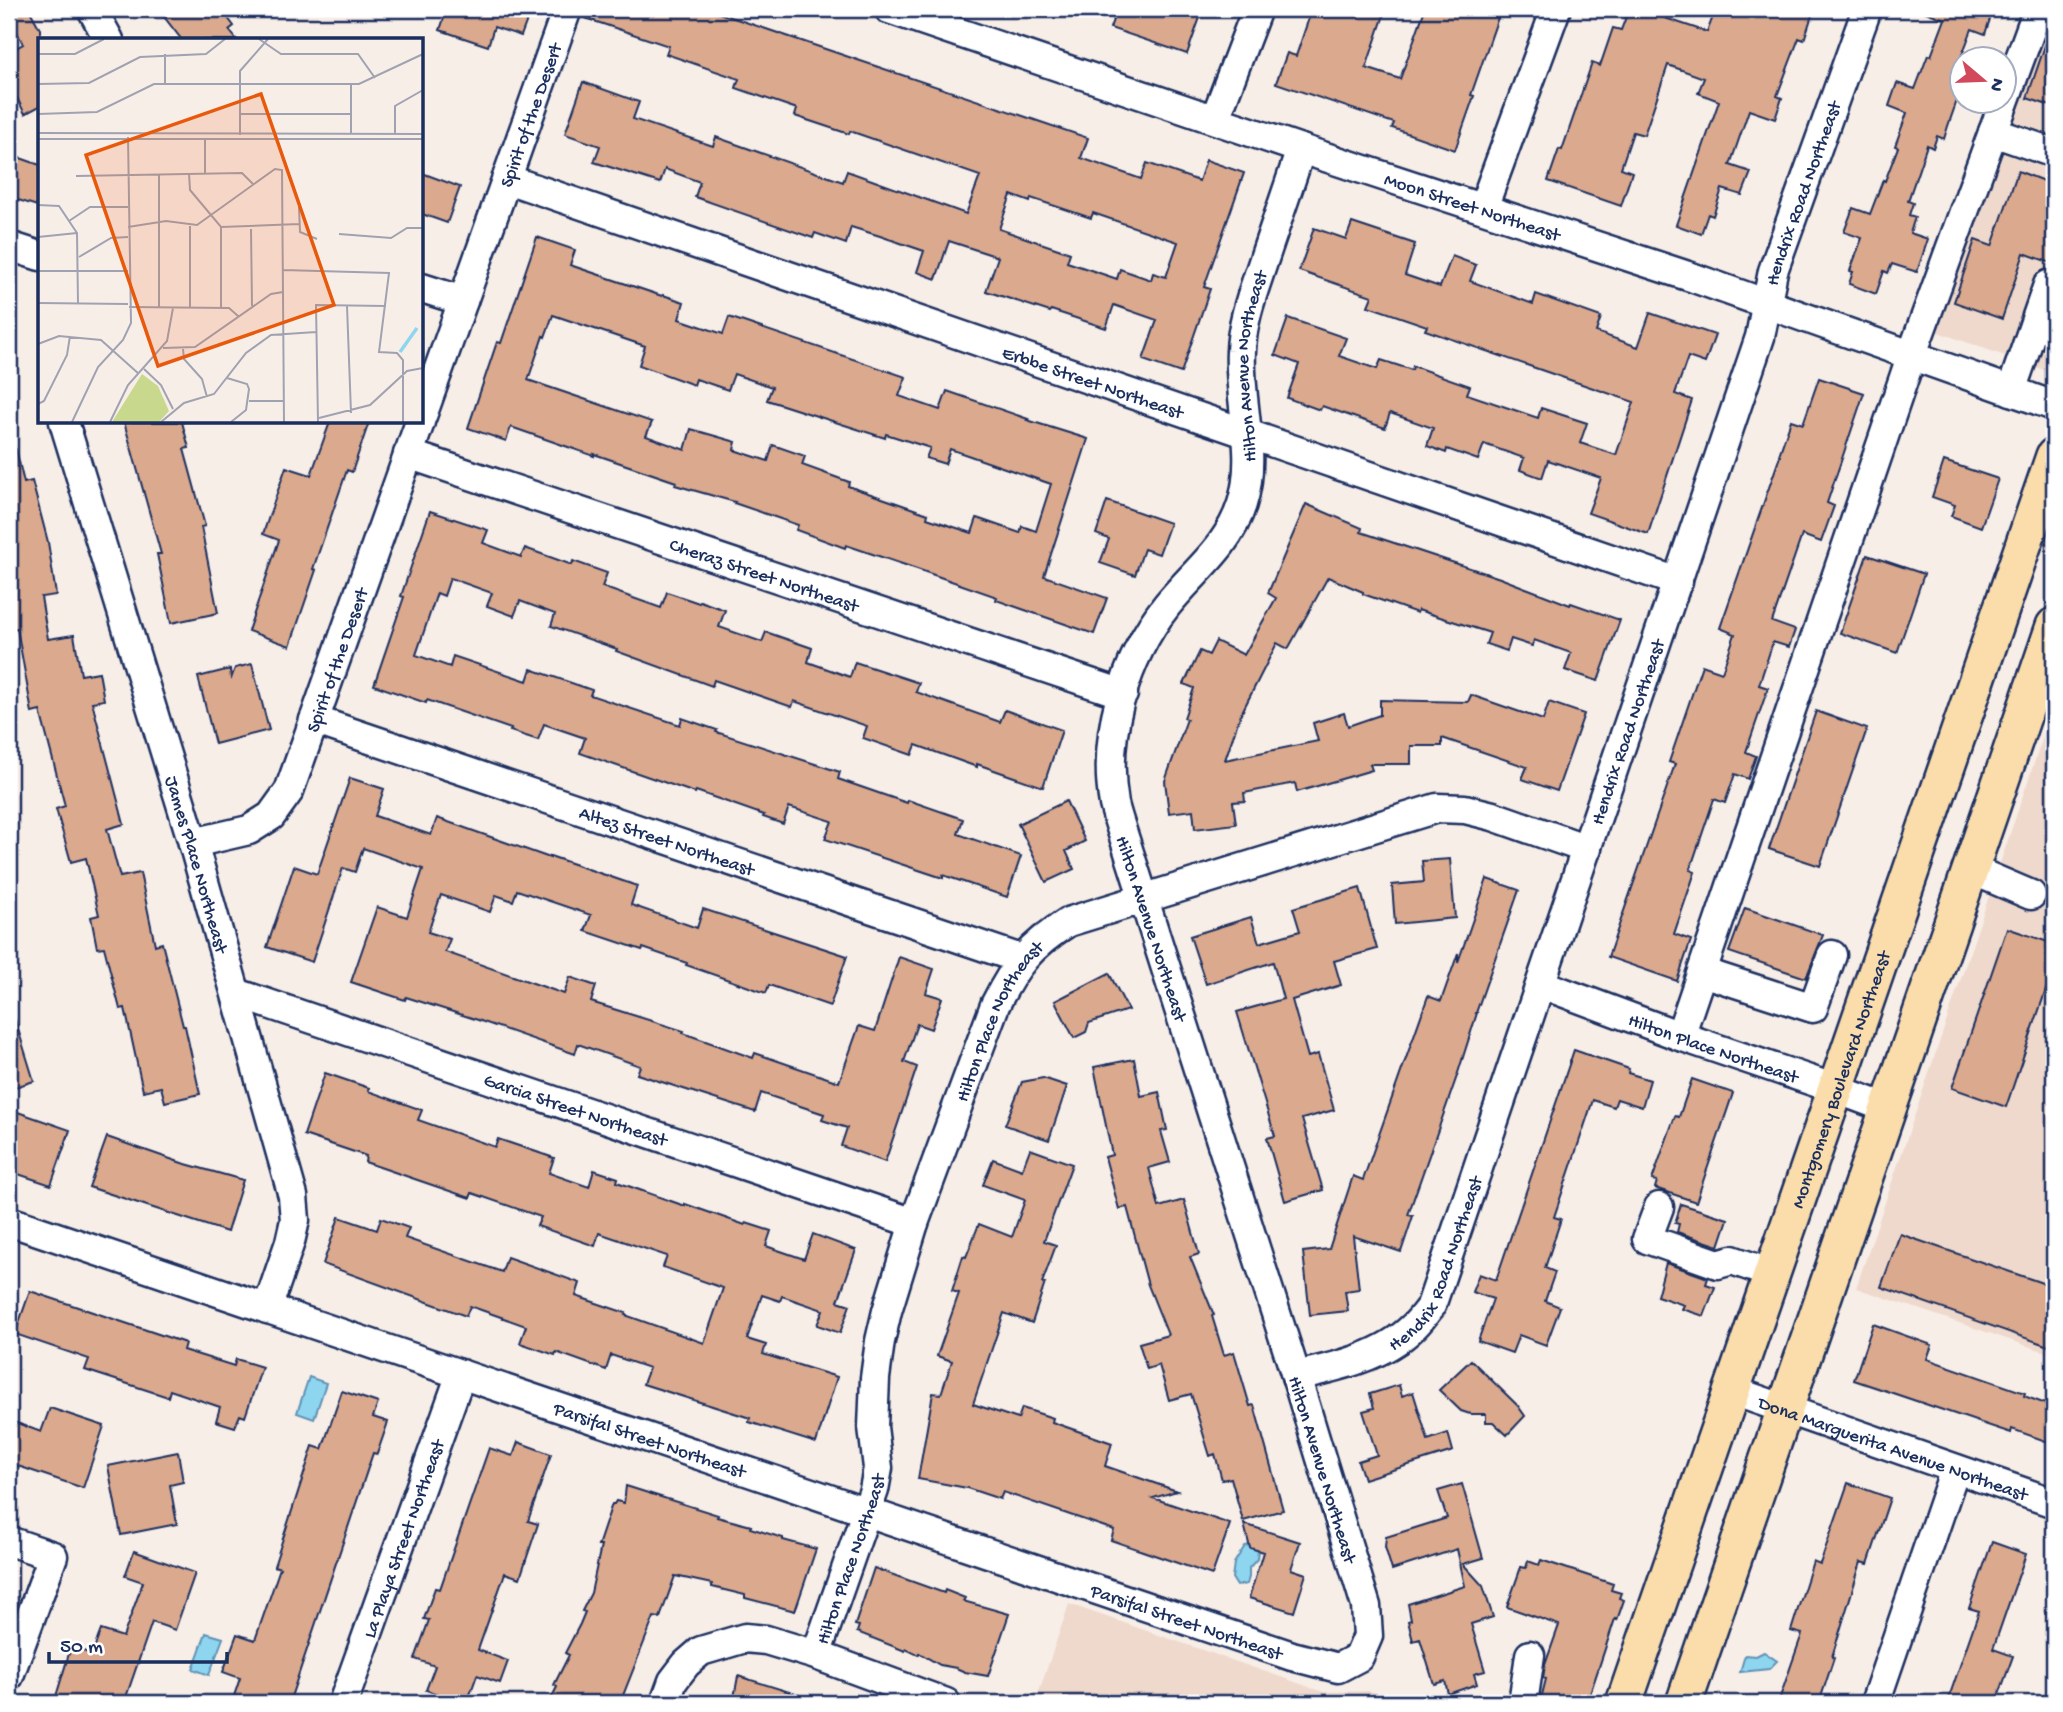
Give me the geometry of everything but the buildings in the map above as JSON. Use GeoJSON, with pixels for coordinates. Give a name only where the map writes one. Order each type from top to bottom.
{"type":"FeatureCollection","features":[{"type":"Feature","properties":{"kind":"main road","name":"Montgomery Boulevard Northeast"},"geometry":{"type":"LineString","coordinates":[[1624,1703],[2054,456]]}},
{"type":"Feature","properties":{"kind":"main road"},"geometry":{"type":"LineString","coordinates":[[1684,1703],[1970,869],[2047,673],[2054,626]]}},
{"type":"Feature","properties":{"kind":"street"},"geometry":{"type":"LineString","coordinates":[[92,9],[108,38]]}},
{"type":"Feature","properties":{"kind":"street","name":"Spirit of the Desert"},"geometry":{"type":"LineString","coordinates":[[424,410],[567,9]]}},
{"type":"Feature","properties":{"kind":"street","name":"Moon Street Northeast"},"geometry":{"type":"LineString","coordinates":[[889,9],[920,14],[1301,149],[1694,278],[2054,406]]}},
{"type":"Feature","properties":{"kind":"street"},"geometry":{"type":"LineString","coordinates":[[1215,119],[1257,9]]}},
{"type":"Feature","properties":{"kind":"street"},"geometry":{"type":"LineString","coordinates":[[1483,208],[1556,9]]}},
{"type":"Feature","properties":{"kind":"street","name":"Hendrix Road Northeast"},"geometry":{"type":"LineString","coordinates":[[1296,1376],[1378,1352],[1413,1328],[1431,1306],[1760,337],[1773,271],[1867,9]]}},
{"type":"Feature","properties":{"kind":"street"},"geometry":{"type":"LineString","coordinates":[[1680,1036],[1912,354],[2038,9]]}},
{"type":"Feature","properties":{"kind":"street"},"geometry":{"type":"LineString","coordinates":[[1993,132],[2054,153]]}},
{"type":"Feature","properties":{"kind":"street","name":"Hilton Avenue Northeast"},"geometry":{"type":"LineString","coordinates":[[1292,1656],[1338,1668],[1359,1657],[1368,1636],[1366,1606],[1296,1376],[1114,804],[1111,764],[1114,731],[1123,694],[1147,633],[1168,604],[1228,537],[1242,503],[1248,476],[1241,364],[1244,318],[1301,149]]}},
{"type":"Feature","properties":{"kind":"street","name":"Erbbe Street Northeast"},"geometry":{"type":"LineString","coordinates":[[507,179],[1678,582]]}},
{"type":"Feature","properties":{"kind":"street"},"geometry":{"type":"LineString","coordinates":[[9,246],[38,255]]}},
{"type":"Feature","properties":{"kind":"street"},"geometry":{"type":"LineString","coordinates":[[2011,391],[2048,285]]}},
{"type":"Feature","properties":{"kind":"street"},"geometry":{"type":"LineString","coordinates":[[424,289],[463,302]]}},
{"type":"Feature","properties":{"kind":"street","name":"James Place Northeast"},"geometry":{"type":"LineString","coordinates":[[65,424],[193,843],[293,1196],[295,1220],[267,1309]]}},
{"type":"Feature","properties":{"kind":"street","name":"Spirit of the Desert"},"geometry":{"type":"LineString","coordinates":[[193,843],[249,830],[271,816],[289,791],[419,424]]}},
{"type":"Feature","properties":{"kind":"street","name":"Cheraz Street Northeast"},"geometry":{"type":"LineString","coordinates":[[408,454],[1123,694]]}},
{"type":"Feature","properties":{"kind":"street","name":"Altez Street Northeast"},"geometry":{"type":"LineString","coordinates":[[314,720],[1021,959]]}},
{"type":"Feature","properties":{"kind":"street","name":"Hilton Place Northeast"},"geometry":{"type":"LineString","coordinates":[[816,1656],[874,1490],[878,1468],[873,1427],[875,1378],[880,1341],[897,1276],[995,1005],[1021,959],[1043,938],[1068,922],[1094,912],[1437,808],[1465,809],[1493,816],[1587,849]]}},
{"type":"Feature","properties":{"kind":"street"},"geometry":{"type":"LineString","coordinates":[[1970,869],[2031,895]]}},
{"type":"Feature","properties":{"kind":"street"},"geometry":{"type":"LineString","coordinates":[[1702,972],[1813,1008],[1832,955]]}},
{"type":"Feature","properties":{"kind":"street","name":"Hilton Place Northeast"},"geometry":{"type":"LineString","coordinates":[[1541,984],[1887,1108]]}},
{"type":"Feature","properties":{"kind":"street","name":"Garcia Street Northeast"},"geometry":{"type":"LineString","coordinates":[[236,993],[914,1223]]}},
{"type":"Feature","properties":{"kind":"street"},"geometry":{"type":"LineString","coordinates":[[1659,1207],[1647,1240],[1718,1264],[1732,1259],[1772,1274]]}},
{"type":"Feature","properties":{"kind":"street","name":"Parsifal Street Northeast"},"geometry":{"type":"LineString","coordinates":[[9,1221],[1292,1656]]}},
{"type":"Feature","properties":{"kind":"street","name":"La Playa Street Northeast"},"geometry":{"type":"LineString","coordinates":[[343,1703],[461,1374]]}},
{"type":"Feature","properties":{"kind":"street","name":"Dona Marguerita Avenue Northeast"},"geometry":{"type":"LineString","coordinates":[[1733,1391],[2054,1503]]}},
{"type":"Feature","properties":{"kind":"street"},"geometry":{"type":"LineString","coordinates":[[1875,1703],[1955,1469]]}},
{"type":"Feature","properties":{"kind":"street"},"geometry":{"type":"LineString","coordinates":[[9,1541],[53,1556],[9,1676]]}},
{"type":"Feature","properties":{"kind":"street"},"geometry":{"type":"LineString","coordinates":[[665,1703],[673,1681],[701,1651],[745,1638],[766,1640],[816,1656],[946,1703]]}},
{"type":"Feature","properties":{"kind":"street"},"geometry":{"type":"LineString","coordinates":[[1523,1703],[1530,1655]]}},
{"type":"Feature","properties":{"kind":"shaded area"},"geometry":{"type":"Polygon","coordinates":[[[2029,9],[2054,9],[2054,350],[2047,371],[1921,326],[1993,116],[2018,116],[2016,46],[2029,9]]]}},
{"type":"Feature","properties":{"kind":"shaded area"},"geometry":{"type":"Polygon","coordinates":[[[2054,704],[2054,1355],[1856,1288],[2054,704]]]}},
{"type":"Feature","properties":{"kind":"shaded area"},"geometry":{"type":"Polygon","coordinates":[[[1069,1604],[1324,1692],[1369,1691],[1418,1703],[1035,1703],[1069,1604]]]}},
{"type":"Feature","properties":{"kind":"water"},"geometry":{"type":"Polygon","coordinates":[[[309,1377],[326,1383],[314,1419],[297,1413],[309,1377]]]}},
{"type":"Feature","properties":{"kind":"water"},"geometry":{"type":"Polygon","coordinates":[[[1252,1544],[1258,1550],[1257,1559],[1249,1568],[1247,1584],[1237,1586],[1232,1578],[1234,1563],[1245,1546],[1252,1544]]]}},
{"type":"Feature","properties":{"kind":"water"},"geometry":{"type":"Polygon","coordinates":[[[206,1633],[223,1638],[209,1675],[193,1669],[206,1633]]]}},
{"type":"Feature","properties":{"kind":"water"},"geometry":{"type":"Polygon","coordinates":[[[1764,1652],[1777,1661],[1769,1669],[1740,1672],[1745,1655],[1756,1656],[1764,1652]]]}}]}
